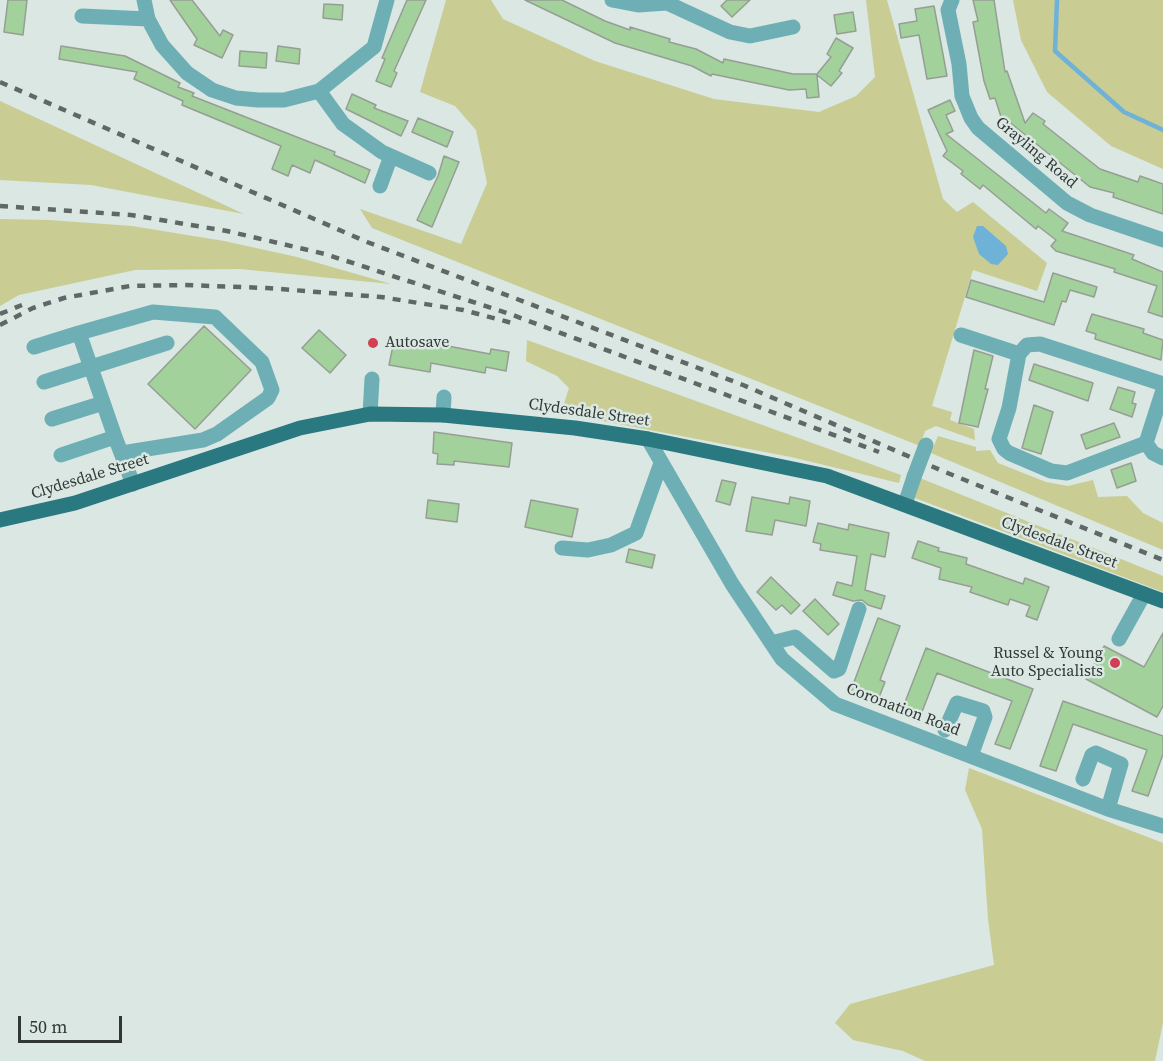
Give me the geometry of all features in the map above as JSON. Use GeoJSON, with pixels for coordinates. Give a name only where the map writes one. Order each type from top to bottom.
{"type":"FeatureCollection","features":[{"type":"Feature","properties":{"kind":"main road","name":"Clydesdale Street"},"geometry":{"type":"LineString","coordinates":[[0,520],[75,503],[300,428],[370,414],[443,414],[575,428],[648,439],[827,476],[1163,601]]}},
{"type":"Feature","properties":{"kind":"street"},"geometry":{"type":"LineString","coordinates":[[144,0],[148,19],[162,45],[187,73],[212,90],[236,98],[258,100],[284,100],[319,91],[374,46],[387,0]]}},
{"type":"Feature","properties":{"kind":"street"},"geometry":{"type":"LineString","coordinates":[[612,0],[638,5],[667,1],[730,32],[750,36],[794,27]]}},
{"type":"Feature","properties":{"kind":"street","name":"Grayling Road"},"geometry":{"type":"LineString","coordinates":[[952,0],[948,10],[962,96],[978,128],[1067,203],[1090,215],[1163,240]]}},
{"type":"Feature","properties":{"kind":"street"},"geometry":{"type":"LineString","coordinates":[[82,16],[148,19]]}},
{"type":"Feature","properties":{"kind":"street"},"geometry":{"type":"LineString","coordinates":[[319,91],[344,124],[391,156],[429,173]]}},
{"type":"Feature","properties":{"kind":"street"},"geometry":{"type":"LineString","coordinates":[[380,186],[391,156]]}},
{"type":"Feature","properties":{"kind":"street"},"geometry":{"type":"LineString","coordinates":[[34,347],[153,312],[215,317],[262,362],[272,390],[268,398],[217,434],[203,441],[122,453]]}},
{"type":"Feature","properties":{"kind":"street"},"geometry":{"type":"LineString","coordinates":[[79,333],[133,484]]}},
{"type":"Feature","properties":{"kind":"street"},"geometry":{"type":"LineString","coordinates":[[961,335],[1019,354]]}},
{"type":"Feature","properties":{"kind":"street"},"geometry":{"type":"LineString","coordinates":[[44,382],[167,343]]}},
{"type":"Feature","properties":{"kind":"street"},"geometry":{"type":"LineString","coordinates":[[1146,443],[1067,473],[1051,471],[1004,449],[999,439],[1009,408],[1019,354],[1028,345],[1040,344],[1163,384]]}},
{"type":"Feature","properties":{"kind":"street"},"geometry":{"type":"LineString","coordinates":[[370,414],[372,379]]}},
{"type":"Feature","properties":{"kind":"street"},"geometry":{"type":"LineString","coordinates":[[1146,443],[1163,390]]}},
{"type":"Feature","properties":{"kind":"street"},"geometry":{"type":"LineString","coordinates":[[443,414],[444,397]]}},
{"type":"Feature","properties":{"kind":"street"},"geometry":{"type":"LineString","coordinates":[[52,419],[103,403]]}},
{"type":"Feature","properties":{"kind":"street"},"geometry":{"type":"LineString","coordinates":[[61,455],[115,438]]}},
{"type":"Feature","properties":{"kind":"street","name":"Coronation Road"},"geometry":{"type":"LineString","coordinates":[[648,439],[732,584],[782,659],[835,704],[1108,809],[1163,826]]}},
{"type":"Feature","properties":{"kind":"street"},"geometry":{"type":"LineString","coordinates":[[1146,443],[1153,453],[1163,458]]}},
{"type":"Feature","properties":{"kind":"street"},"geometry":{"type":"LineString","coordinates":[[905,504],[926,445]]}},
{"type":"Feature","properties":{"kind":"street"},"geometry":{"type":"LineString","coordinates":[[562,548],[588,550],[611,545],[636,533],[661,463]]}},
{"type":"Feature","properties":{"kind":"street"},"geometry":{"type":"LineString","coordinates":[[1119,639],[1144,594]]}},
{"type":"Feature","properties":{"kind":"street"},"geometry":{"type":"LineString","coordinates":[[771,643],[795,637],[834,671],[839,669],[859,609]]}},
{"type":"Feature","properties":{"kind":"street"},"geometry":{"type":"LineString","coordinates":[[945,730],[957,703],[983,711],[985,717],[971,756]]}},
{"type":"Feature","properties":{"kind":"street"},"geometry":{"type":"LineString","coordinates":[[1083,779],[1092,755],[1096,753],[1121,764],[1108,809]]}},
{"type":"Feature","properties":{"kind":"green space"},"geometry":{"type":"Polygon","coordinates":[[[446,0],[491,0],[503,19],[595,61],[714,99],[819,112],[856,96],[875,77],[866,0],[887,0],[943,199],[957,212],[973,202],[1047,263],[1037,291],[973,270],[932,406],[952,412],[950,420],[974,429],[975,440],[936,426],[925,431],[920,446],[372,228],[360,209],[461,244],[487,183],[476,130],[455,106],[420,92],[446,0]]]}},
{"type":"Feature","properties":{"kind":"green space"},"geometry":{"type":"Polygon","coordinates":[[[1013,0],[1163,0],[1163,169],[1111,146],[1047,92],[1021,40],[1013,0]]]}},
{"type":"Feature","properties":{"kind":"green space"},"geometry":{"type":"Polygon","coordinates":[[[0,101],[244,214],[91,185],[0,180],[0,101]]]}},
{"type":"Feature","properties":{"kind":"green space"},"geometry":{"type":"Polygon","coordinates":[[[0,219],[132,226],[224,241],[297,257],[391,284],[240,269],[135,270],[19,295],[0,306],[0,219]]]}},
{"type":"Feature","properties":{"kind":"green space"},"geometry":{"type":"Polygon","coordinates":[[[527,340],[901,475],[899,483],[791,457],[561,413],[569,388],[557,376],[526,361],[527,340]]]}},
{"type":"Feature","properties":{"kind":"green space"},"geometry":{"type":"Polygon","coordinates":[[[938,436],[976,447],[976,451],[990,450],[998,463],[1046,482],[1068,486],[1093,480],[1098,497],[1127,496],[1143,513],[1163,523],[1163,550],[931,453],[938,436]]]}},
{"type":"Feature","properties":{"kind":"green space"},"geometry":{"type":"Polygon","coordinates":[[[920,478],[1163,576],[1163,592],[915,498],[920,478]]]}},
{"type":"Feature","properties":{"kind":"green space"},"geometry":{"type":"Polygon","coordinates":[[[969,768],[1163,843],[1163,1023],[1155,1061],[925,1061],[903,1051],[853,1040],[835,1023],[850,1004],[994,965],[988,919],[982,829],[965,790],[969,768]]]}},
{"type":"Feature","properties":{"kind":"water"},"geometry":{"type":"Polygon","coordinates":[[[977,226],[983,226],[1006,246],[1008,254],[998,265],[991,264],[979,254],[973,237],[977,226]]]}},
{"type":"Feature","properties":{"kind":"building"},"geometry":{"type":"Polygon","coordinates":[[[8,0],[27,0],[23,35],[4,32],[8,0]]]}},
{"type":"Feature","properties":{"kind":"building"},"geometry":{"type":"Polygon","coordinates":[[[170,0],[192,0],[220,36],[223,30],[233,35],[222,58],[194,45],[197,39],[170,0]]]}},
{"type":"Feature","properties":{"kind":"building"},"geometry":{"type":"Polygon","coordinates":[[[407,0],[426,0],[394,71],[397,73],[391,87],[376,81],[385,59],[382,58],[407,0]]]}},
{"type":"Feature","properties":{"kind":"building"},"geometry":{"type":"Polygon","coordinates":[[[525,0],[562,0],[605,21],[630,30],[630,27],[670,39],[669,42],[696,49],[723,63],[724,59],[793,74],[817,74],[831,57],[827,54],[836,38],[853,48],[839,71],[842,73],[831,86],[817,75],[819,97],[807,98],[806,89],[789,90],[712,74],[711,76],[692,66],[615,43],[525,0]]]}},
{"type":"Feature","properties":{"kind":"building"},"geometry":{"type":"Polygon","coordinates":[[[727,0],[750,0],[732,17],[721,6],[727,0]]]}},
{"type":"Feature","properties":{"kind":"building"},"geometry":{"type":"Polygon","coordinates":[[[973,0],[994,0],[1005,72],[1007,71],[1025,123],[1033,113],[1045,121],[1043,124],[1100,169],[1138,182],[1140,176],[1163,184],[1163,214],[1113,197],[1114,193],[1090,187],[1008,121],[1003,123],[995,98],[990,99],[984,81],[973,22],[978,21],[973,0]]]}},
{"type":"Feature","properties":{"kind":"building"},"geometry":{"type":"Polygon","coordinates":[[[324,4],[343,5],[342,20],[323,18],[324,4]]]}},
{"type":"Feature","properties":{"kind":"building"},"geometry":{"type":"Polygon","coordinates":[[[934,6],[947,76],[927,79],[919,35],[901,38],[899,24],[917,21],[915,9],[934,6]]]}},
{"type":"Feature","properties":{"kind":"building"},"geometry":{"type":"Polygon","coordinates":[[[853,12],[856,31],[837,34],[834,15],[853,12]]]}},
{"type":"Feature","properties":{"kind":"building"},"geometry":{"type":"Polygon","coordinates":[[[61,46],[125,56],[180,83],[178,87],[194,93],[192,96],[335,152],[334,155],[370,170],[365,183],[315,160],[310,173],[292,165],[288,176],[272,169],[281,146],[182,105],[183,101],[134,79],[137,72],[59,59],[61,46]]]}},
{"type":"Feature","properties":{"kind":"building"},"geometry":{"type":"Polygon","coordinates":[[[278,46],[300,49],[299,64],[276,61],[278,46]]]}},
{"type":"Feature","properties":{"kind":"building"},"geometry":{"type":"Polygon","coordinates":[[[240,51],[267,53],[266,68],[239,66],[240,51]]]}},
{"type":"Feature","properties":{"kind":"building"},"geometry":{"type":"Polygon","coordinates":[[[352,94],[376,105],[374,108],[408,121],[401,136],[346,109],[352,94]]]}},
{"type":"Feature","properties":{"kind":"building"},"geometry":{"type":"Polygon","coordinates":[[[950,100],[955,111],[946,115],[953,131],[946,134],[1046,213],[1049,209],[1068,223],[1062,231],[1134,255],[1132,259],[1163,272],[1163,317],[1148,312],[1157,286],[1114,272],[1115,269],[1056,251],[1051,246],[1056,240],[1038,226],[1036,229],[983,185],[980,189],[961,174],[963,171],[943,156],[947,151],[928,110],[950,100]]]}},
{"type":"Feature","properties":{"kind":"building"},"geometry":{"type":"Polygon","coordinates":[[[418,118],[453,132],[447,147],[412,132],[418,118]]]}},
{"type":"Feature","properties":{"kind":"building"},"geometry":{"type":"Polygon","coordinates":[[[444,156],[459,162],[432,227],[417,220],[438,176],[444,156]]]}},
{"type":"Feature","properties":{"kind":"building"},"geometry":{"type":"Polygon","coordinates":[[[1053,273],[1097,287],[1094,297],[1070,290],[1066,302],[1062,301],[1054,325],[966,297],[971,280],[1044,302],[1053,273]]]}},
{"type":"Feature","properties":{"kind":"building"},"geometry":{"type":"Polygon","coordinates":[[[1092,314],[1144,329],[1143,333],[1163,340],[1161,360],[1095,339],[1096,334],[1086,331],[1092,314]]]}},
{"type":"Feature","properties":{"kind":"building"},"geometry":{"type":"Polygon","coordinates":[[[204,326],[251,370],[195,429],[148,384],[204,326]]]}},
{"type":"Feature","properties":{"kind":"building"},"geometry":{"type":"Polygon","coordinates":[[[319,330],[346,355],[330,373],[302,348],[319,330]]]}},
{"type":"Feature","properties":{"kind":"building"},"geometry":{"type":"Polygon","coordinates":[[[394,341],[431,348],[432,343],[490,354],[491,349],[509,352],[506,371],[486,367],[485,373],[431,363],[430,372],[389,365],[394,341]]]}},
{"type":"Feature","properties":{"kind":"building"},"geometry":{"type":"Polygon","coordinates":[[[974,350],[993,356],[985,389],[988,389],[978,427],[959,423],[974,350]]]}},
{"type":"Feature","properties":{"kind":"building"},"geometry":{"type":"Polygon","coordinates":[[[1034,364],[1093,383],[1088,401],[1029,380],[1034,364]]]}},
{"type":"Feature","properties":{"kind":"building"},"geometry":{"type":"Polygon","coordinates":[[[1118,387],[1135,392],[1132,403],[1136,404],[1132,417],[1110,409],[1118,387]]]}},
{"type":"Feature","properties":{"kind":"building"},"geometry":{"type":"Polygon","coordinates":[[[1034,405],[1053,412],[1041,454],[1022,448],[1034,405]]]}},
{"type":"Feature","properties":{"kind":"building"},"geometry":{"type":"Polygon","coordinates":[[[1114,423],[1120,437],[1086,449],[1081,435],[1114,423]]]}},
{"type":"Feature","properties":{"kind":"building"},"geometry":{"type":"Polygon","coordinates":[[[434,432],[512,443],[509,467],[454,461],[454,465],[437,464],[438,454],[433,453],[434,432]]]}},
{"type":"Feature","properties":{"kind":"building"},"geometry":{"type":"Polygon","coordinates":[[[1131,463],[1136,481],[1117,488],[1111,470],[1131,463]]]}},
{"type":"Feature","properties":{"kind":"building"},"geometry":{"type":"Polygon","coordinates":[[[722,480],[736,483],[730,505],[716,501],[722,480]]]}},
{"type":"Feature","properties":{"kind":"building"},"geometry":{"type":"Polygon","coordinates":[[[752,497],[789,504],[790,497],[810,501],[806,526],[775,520],[772,535],[746,531],[752,497]]]}},
{"type":"Feature","properties":{"kind":"building"},"geometry":{"type":"Polygon","coordinates":[[[428,500],[459,504],[457,522],[426,518],[428,500]]]}},
{"type":"Feature","properties":{"kind":"building"},"geometry":{"type":"Polygon","coordinates":[[[531,500],[578,509],[572,537],[525,527],[531,500]]]}},
{"type":"Feature","properties":{"kind":"building"},"geometry":{"type":"Polygon","coordinates":[[[818,523],[848,530],[849,524],[889,533],[885,557],[871,554],[865,590],[885,596],[881,609],[868,605],[862,600],[853,601],[833,595],[837,582],[852,586],[857,556],[820,550],[821,544],[813,542],[818,523]]]}},
{"type":"Feature","properties":{"kind":"building"},"geometry":{"type":"Polygon","coordinates":[[[918,541],[939,548],[938,551],[967,558],[966,564],[1023,584],[1025,578],[1049,587],[1037,620],[1026,616],[1030,606],[1010,599],[1008,605],[970,592],[972,587],[939,579],[941,568],[912,558],[918,541]]]}},
{"type":"Feature","properties":{"kind":"building"},"geometry":{"type":"Polygon","coordinates":[[[629,549],[655,555],[652,568],[626,562],[629,549]]]}},
{"type":"Feature","properties":{"kind":"building"},"geometry":{"type":"Polygon","coordinates":[[[771,577],[800,605],[791,614],[782,605],[776,610],[757,592],[771,577]]]}},
{"type":"Feature","properties":{"kind":"building"},"geometry":{"type":"Polygon","coordinates":[[[815,599],[839,624],[828,635],[803,611],[815,599]]]}},
{"type":"Feature","properties":{"kind":"building"},"geometry":{"type":"Polygon","coordinates":[[[878,618],[900,626],[880,680],[885,682],[878,700],[851,690],[878,618]]]}},
{"type":"Feature","properties":{"kind":"building"},"geometry":{"type":"Polygon","coordinates":[[[1163,633],[1163,706],[1157,717],[1086,679],[1104,646],[1144,667],[1163,633]]]}},
{"type":"Feature","properties":{"kind":"building"},"geometry":{"type":"Polygon","coordinates":[[[926,648],[1033,689],[1010,749],[995,744],[1012,701],[937,673],[920,717],[902,710],[926,648]]]}},
{"type":"Feature","properties":{"kind":"building"},"geometry":{"type":"Polygon","coordinates":[[[1063,701],[1163,736],[1163,754],[1148,796],[1132,791],[1147,750],[1073,724],[1056,771],[1040,766],[1063,701]]]}},
{"type":"Feature","properties":{"kind":"waterway"},"geometry":{"type":"LineString","coordinates":[[1057,0],[1055,51],[1124,112],[1163,130]]}},
{"type":"Feature","properties":{"kind":"railway"},"geometry":{"type":"LineString","coordinates":[[0,82],[367,242],[743,385],[945,472],[1163,560]]}},
{"type":"Feature","properties":{"kind":"railway"},"geometry":{"type":"LineString","coordinates":[[0,206],[131,215],[227,231],[325,254],[510,314],[879,452]]}},
{"type":"Feature","properties":{"kind":"railway"},"geometry":{"type":"LineString","coordinates":[[0,325],[33,308],[64,298],[130,286],[184,285],[267,288],[381,297],[463,310],[516,324]]}},
{"type":"Feature","properties":{"kind":"railway"},"geometry":{"type":"LineString","coordinates":[[0,314],[22,305]]}},
{"type":"Feature","properties":{"kind":"place","name":"Autosave"},"geometry":{"type":"Point","coordinates":[373,343]}},
{"type":"Feature","properties":{"kind":"place","name":"Russel & Young Auto Specialists"},"geometry":{"type":"Point","coordinates":[1115,663]}}]}
